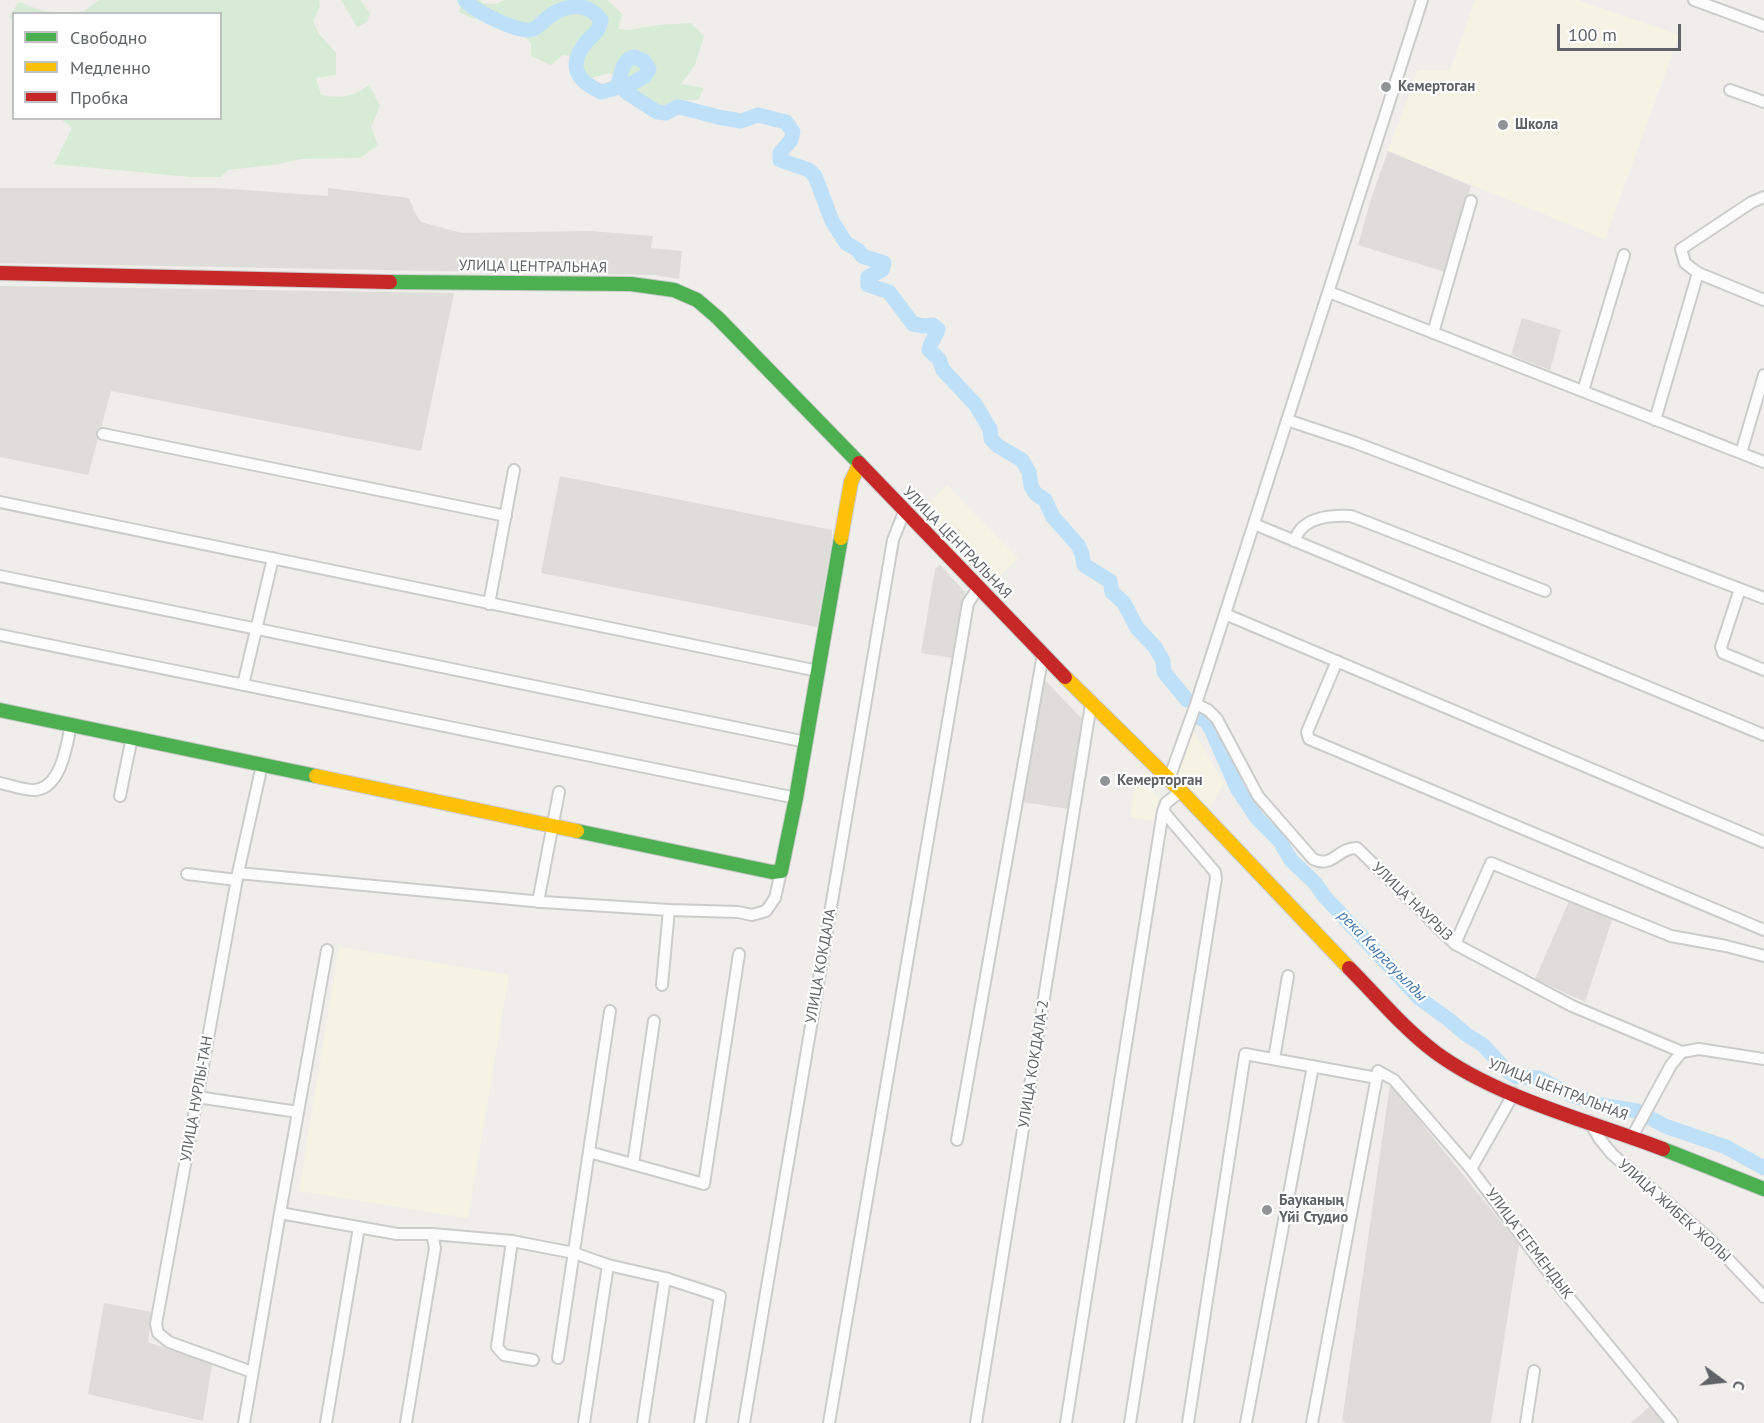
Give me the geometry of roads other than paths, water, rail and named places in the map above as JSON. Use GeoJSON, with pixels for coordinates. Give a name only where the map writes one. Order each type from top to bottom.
{"type":"FeatureCollection","features":[{"type":"Feature","properties":{"kind":"main road","name":"УЛИЦА ЦЕНТРАЛЬНАЯ"},"geometry":{"type":"LineString","coordinates":[[0,273],[374,282],[631,284],[674,290],[697,300],[718,318],[1091,704],[1170,779],[1395,1016],[1422,1041],[1439,1055],[1475,1076],[1514,1093],[1764,1189]]}},
{"type":"Feature","properties":{"kind":"main road"},"geometry":{"type":"LineString","coordinates":[[0,710],[772,872],[780,871],[796,798],[850,482],[859,465]]}},
{"type":"Feature","properties":{"kind":"street"},"geometry":{"type":"LineString","coordinates":[[1170,779],[1422,0]]}},
{"type":"Feature","properties":{"kind":"street"},"geometry":{"type":"LineString","coordinates":[[1694,0],[1764,26]]}},
{"type":"Feature","properties":{"kind":"street"},"geometry":{"type":"LineString","coordinates":[[1730,90],[1764,102]]}},
{"type":"Feature","properties":{"kind":"street"},"geometry":{"type":"LineString","coordinates":[[1764,197],[1752,202],[1681,249],[1685,263],[1698,273],[1764,300]]}},
{"type":"Feature","properties":{"kind":"street"},"geometry":{"type":"LineString","coordinates":[[1433,333],[1471,201]]}},
{"type":"Feature","properties":{"kind":"street"},"geometry":{"type":"LineString","coordinates":[[1752,202],[1764,207]]}},
{"type":"Feature","properties":{"kind":"street"},"geometry":{"type":"LineString","coordinates":[[1583,391],[1624,255]]}},
{"type":"Feature","properties":{"kind":"street"},"geometry":{"type":"LineString","coordinates":[[1655,420],[1698,273]]}},
{"type":"Feature","properties":{"kind":"street"},"geometry":{"type":"LineString","coordinates":[[1329,292],[1764,462]]}},
{"type":"Feature","properties":{"kind":"street"},"geometry":{"type":"LineString","coordinates":[[1741,453],[1764,375]]}},
{"type":"Feature","properties":{"kind":"street"},"geometry":{"type":"LineString","coordinates":[[1287,420],[1356,443],[1764,598]]}},
{"type":"Feature","properties":{"kind":"street"},"geometry":{"type":"LineString","coordinates":[[103,434],[506,516]]}},
{"type":"Feature","properties":{"kind":"street"},"geometry":{"type":"LineString","coordinates":[[489,604],[514,470]]}},
{"type":"Feature","properties":{"kind":"street"},"geometry":{"type":"LineString","coordinates":[[0,502],[818,671]]}},
{"type":"Feature","properties":{"kind":"street","name":"УЛИЦА КОКДАЛА"},"geometry":{"type":"LineString","coordinates":[[744,1423],[893,540],[904,512]]}},
{"type":"Feature","properties":{"kind":"street"},"geometry":{"type":"LineString","coordinates":[[1294,541],[1301,528],[1314,520],[1338,515],[1351,516],[1545,591]]}},
{"type":"Feature","properties":{"kind":"street"},"geometry":{"type":"LineString","coordinates":[[1254,524],[1764,735]]}},
{"type":"Feature","properties":{"kind":"street"},"geometry":{"type":"LineString","coordinates":[[243,686],[273,558]]}},
{"type":"Feature","properties":{"kind":"street"},"geometry":{"type":"LineString","coordinates":[[0,576],[806,742]]}},
{"type":"Feature","properties":{"kind":"street"},"geometry":{"type":"LineString","coordinates":[[829,1423],[968,603],[978,588]]}},
{"type":"Feature","properties":{"kind":"street"},"geometry":{"type":"LineString","coordinates":[[1740,589],[1721,646],[1723,653],[1764,669]]}},
{"type":"Feature","properties":{"kind":"street"},"geometry":{"type":"LineString","coordinates":[[1225,614],[1764,842]]}},
{"type":"Feature","properties":{"kind":"street"},"geometry":{"type":"LineString","coordinates":[[0,635],[796,798]]}},
{"type":"Feature","properties":{"kind":"street"},"geometry":{"type":"LineString","coordinates":[[957,1140],[1043,654]]}},
{"type":"Feature","properties":{"kind":"street"},"geometry":{"type":"LineString","coordinates":[[1337,662],[1307,732],[1309,739],[1764,930]]}},
{"type":"Feature","properties":{"kind":"street","name":"УЛИЦА КОКДАЛА-2"},"geometry":{"type":"LineString","coordinates":[[976,1423],[1091,704]]}},
{"type":"Feature","properties":{"kind":"street","name":"УЛИЦА НАУРЫЗ"},"geometry":{"type":"LineString","coordinates":[[1196,704],[1216,719],[1258,796],[1313,859],[1328,862],[1349,848],[1357,848],[1455,944],[1572,1006],[1682,1052],[1699,1049],[1764,1059]]}},
{"type":"Feature","properties":{"kind":"street"},"geometry":{"type":"LineString","coordinates":[[0,783],[34,790],[44,787],[55,778],[60,769],[71,724]]}},
{"type":"Feature","properties":{"kind":"street"},"geometry":{"type":"LineString","coordinates":[[120,796],[132,737]]}},
{"type":"Feature","properties":{"kind":"street","name":"УЛИЦА НУРЛЫ-ТАН"},"geometry":{"type":"LineString","coordinates":[[252,1372],[169,1342],[158,1333],[156,1324],[238,877],[262,765]]}},
{"type":"Feature","properties":{"kind":"street"},"geometry":{"type":"LineString","coordinates":[[1066,1423],[1163,811],[1167,803],[1181,791]]}},
{"type":"Feature","properties":{"kind":"street"},"geometry":{"type":"LineString","coordinates":[[538,902],[559,792]]}},
{"type":"Feature","properties":{"kind":"street"},"geometry":{"type":"LineString","coordinates":[[1130,1423],[1216,878],[1215,872],[1163,811]]}},
{"type":"Feature","properties":{"kind":"street"},"geometry":{"type":"LineString","coordinates":[[1455,944],[1491,863],[1671,936],[1764,956]]}},
{"type":"Feature","properties":{"kind":"street"},"geometry":{"type":"LineString","coordinates":[[187,874],[538,902],[738,912],[753,915],[766,911],[776,898],[780,871]]}},
{"type":"Feature","properties":{"kind":"street"},"geometry":{"type":"LineString","coordinates":[[662,985],[669,910]]}},
{"type":"Feature","properties":{"kind":"street"},"geometry":{"type":"LineString","coordinates":[[244,1423],[279,1213],[327,950]]}},
{"type":"Feature","properties":{"kind":"street"},"geometry":{"type":"LineString","coordinates":[[590,1152],[704,1184],[739,954]]}},
{"type":"Feature","properties":{"kind":"street"},"geometry":{"type":"LineString","coordinates":[[1274,1059],[1288,976]]}},
{"type":"Feature","properties":{"kind":"street"},"geometry":{"type":"LineString","coordinates":[[558,1358],[610,1011]]}},
{"type":"Feature","properties":{"kind":"street"},"geometry":{"type":"LineString","coordinates":[[633,1164],[654,1021]]}},
{"type":"Feature","properties":{"kind":"street"},"geometry":{"type":"LineString","coordinates":[[1632,1137],[1671,1065],[1682,1052]]}},
{"type":"Feature","properties":{"kind":"street"},"geometry":{"type":"LineString","coordinates":[[1188,1423],[1245,1054],[1378,1075],[1312,1423]]}},
{"type":"Feature","properties":{"kind":"street"},"geometry":{"type":"LineString","coordinates":[[1246,1423],[1313,1066]]}},
{"type":"Feature","properties":{"kind":"street","name":"УЛИЦА ЕГЕМЕНДЫК"},"geometry":{"type":"LineString","coordinates":[[1378,1075],[1394,1080],[1471,1169],[1554,1278],[1672,1423]]}},
{"type":"Feature","properties":{"kind":"street"},"geometry":{"type":"LineString","coordinates":[[1471,1169],[1514,1093]]}},
{"type":"Feature","properties":{"kind":"street"},"geometry":{"type":"LineString","coordinates":[[197,1097],[298,1112]]}},
{"type":"Feature","properties":{"kind":"street","name":"УЛИЦА ЖИБЕК ЖОЛЫ"},"geometry":{"type":"LineString","coordinates":[[1589,1121],[1612,1154],[1708,1238],[1764,1297]]}},
{"type":"Feature","properties":{"kind":"street"},"geometry":{"type":"LineString","coordinates":[[279,1213],[397,1234],[432,1234],[512,1241],[574,1253],[720,1296],[700,1423]]}},
{"type":"Feature","properties":{"kind":"street"},"geometry":{"type":"LineString","coordinates":[[326,1423],[359,1227]]}},
{"type":"Feature","properties":{"kind":"street"},"geometry":{"type":"LineString","coordinates":[[406,1423],[435,1248],[432,1234]]}},
{"type":"Feature","properties":{"kind":"street"},"geometry":{"type":"LineString","coordinates":[[512,1241],[497,1347],[504,1355],[532,1360]]}},
{"type":"Feature","properties":{"kind":"street"},"geometry":{"type":"LineString","coordinates":[[584,1423],[608,1264]]}},
{"type":"Feature","properties":{"kind":"street"},"geometry":{"type":"LineString","coordinates":[[642,1423],[664,1278]]}},
{"type":"Feature","properties":{"kind":"street"},"geometry":{"type":"LineString","coordinates":[[1526,1423],[1534,1371]]}},
{"type":"Feature","properties":{"kind":"waterway","name":"река Кыргауылды"},"geometry":{"type":"LineString","coordinates":[[465,0],[477,10],[497,20],[527,30],[536,28],[551,15],[571,7],[584,8],[596,14],[601,20],[598,29],[581,49],[576,64],[580,77],[601,92],[616,88],[626,62],[634,57],[644,61],[649,69],[645,76],[627,86],[626,92],[657,112],[666,113],[677,107],[741,121],[758,115],[786,122],[793,132],[791,140],[780,153],[780,160],[809,170],[815,176],[832,221],[846,243],[858,250],[862,256],[884,263],[882,270],[868,277],[868,285],[889,292],[913,324],[933,325],[938,329],[929,350],[939,359],[943,370],[975,404],[990,429],[991,439],[998,446],[1022,460],[1029,472],[1031,486],[1035,493],[1045,500],[1053,517],[1078,545],[1084,565],[1110,581],[1112,592],[1124,603],[1137,628],[1155,647],[1163,661],[1164,672],[1187,700]]}},
{"type":"Feature","properties":{"kind":"waterway","name":"река Кыргауылды"},"geometry":{"type":"LineString","coordinates":[[1198,717],[1206,721],[1212,731],[1237,788],[1257,818],[1279,840],[1291,860],[1315,883],[1324,896],[1419,998],[1483,1045],[1507,1071],[1517,1077],[1539,1078],[1571,1095],[1601,1105],[1637,1111],[1665,1126],[1726,1147],[1764,1168]]}},
{"type":"Feature","properties":{"kind":"place","name":"Кемертоган"},"geometry":{"type":"Point","coordinates":[1386,87]}},
{"type":"Feature","properties":{"kind":"place","name":"Школа"},"geometry":{"type":"Point","coordinates":[1503,125]}},
{"type":"Feature","properties":{"kind":"place","name":"Кемерторган"},"geometry":{"type":"Point","coordinates":[1105,781]}},
{"type":"Feature","properties":{"kind":"place","name":"Бауканың Үйі Студио"},"geometry":{"type":"Point","coordinates":[1267,1210]}}]}
